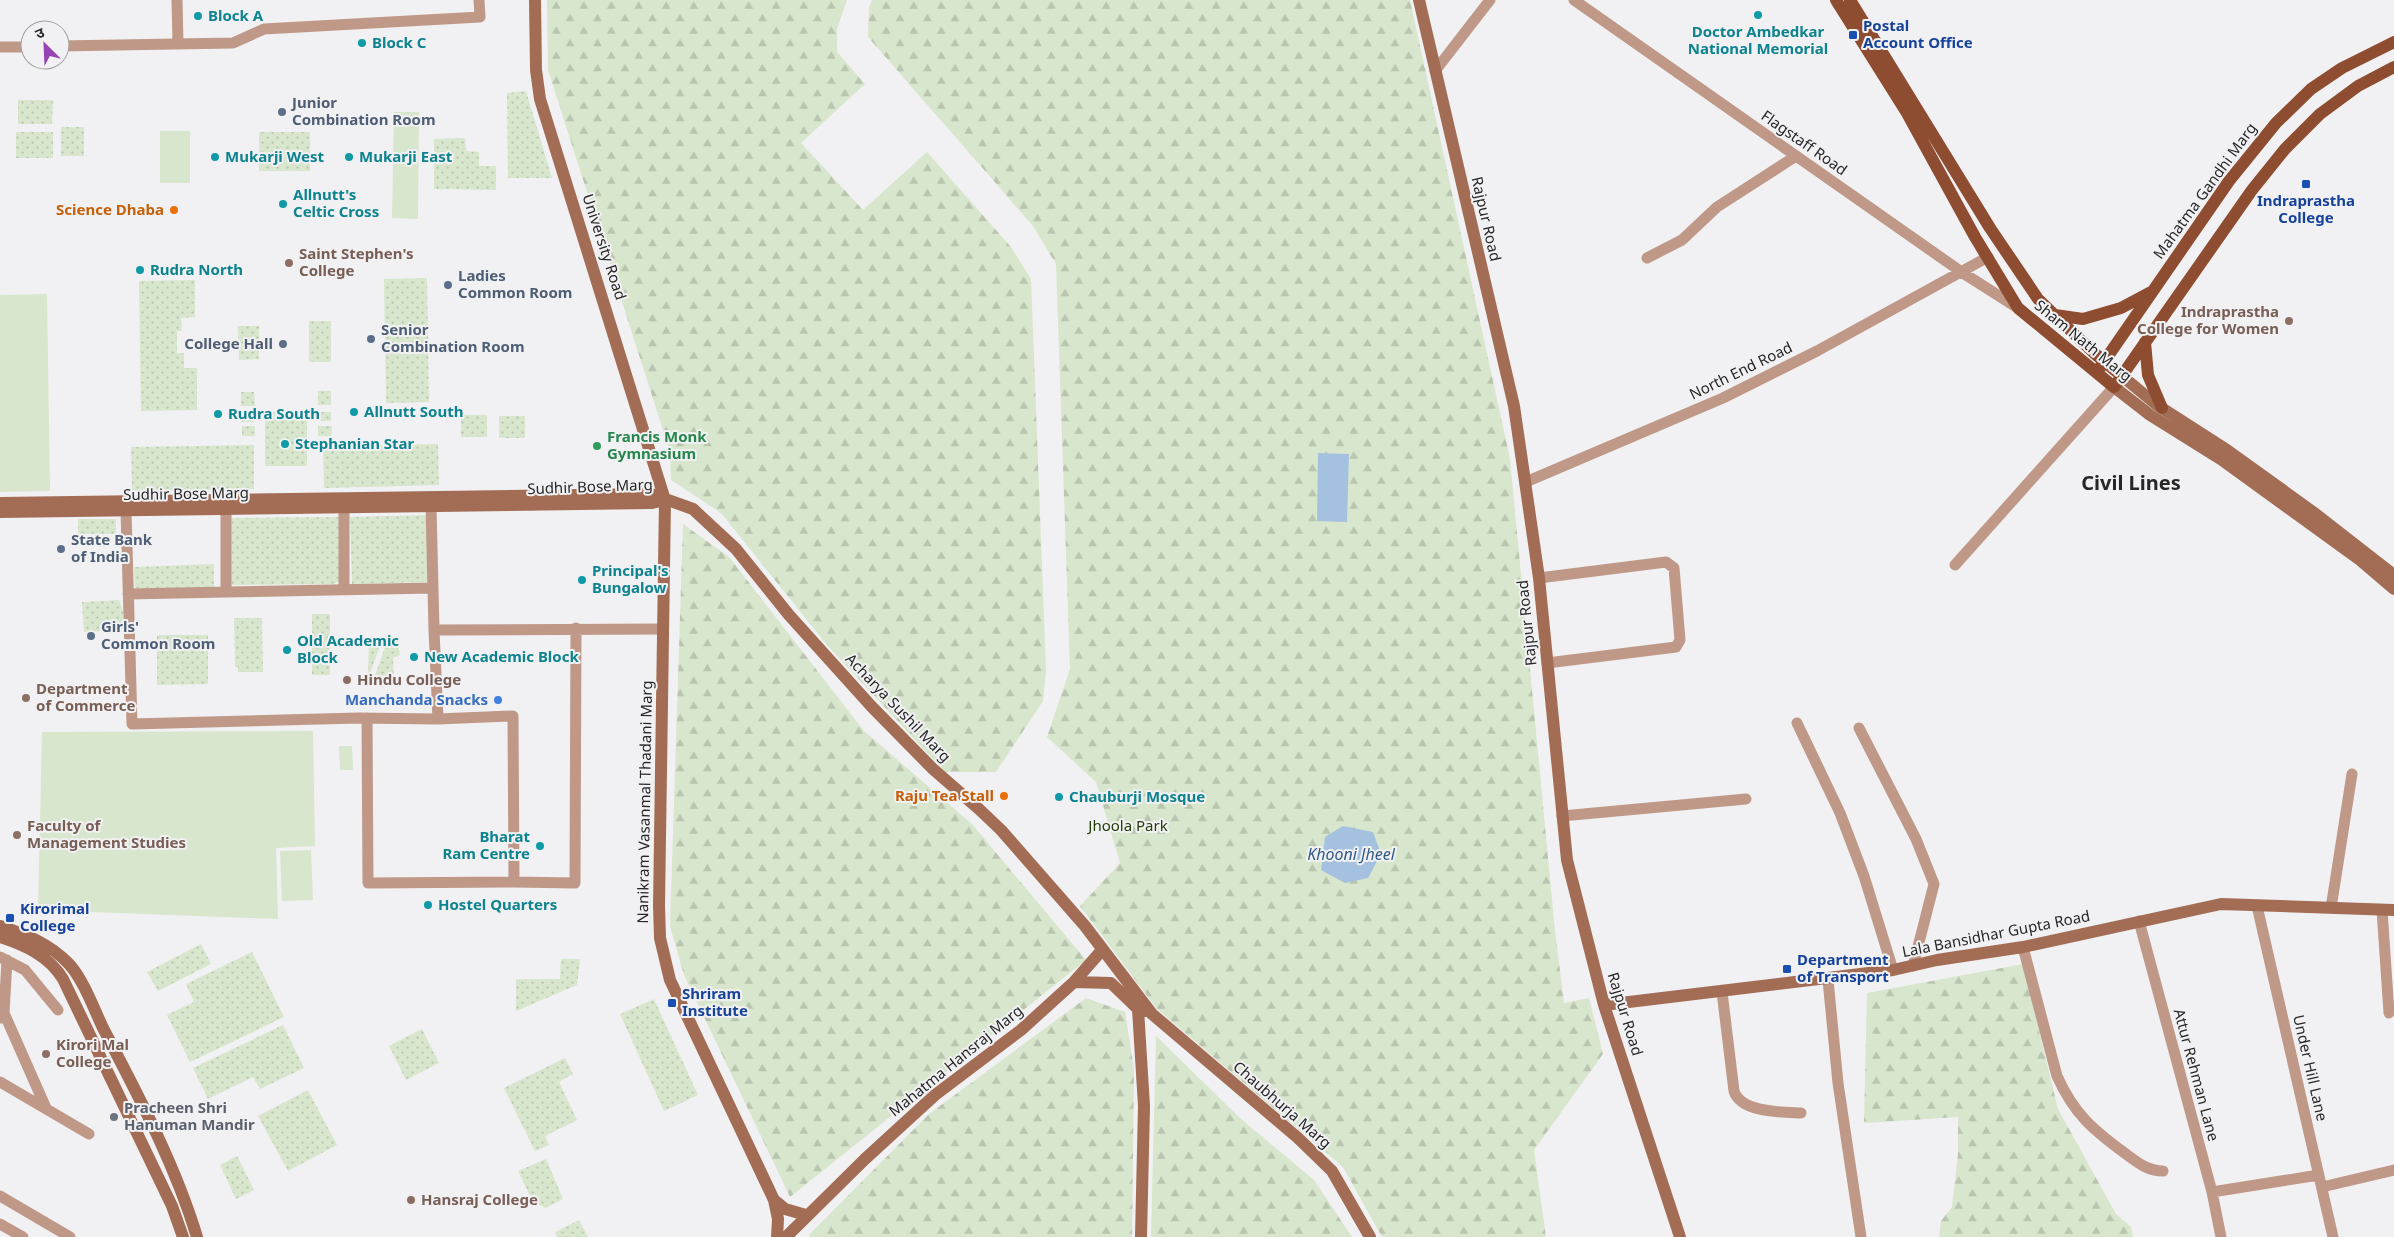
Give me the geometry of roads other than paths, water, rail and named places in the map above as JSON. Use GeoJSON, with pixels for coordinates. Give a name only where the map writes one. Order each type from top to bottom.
{"type":"FeatureCollection","features":[{"type":"Feature","properties":{"kind":"main road","name":"Sham Nath Marg"},"geometry":{"type":"LineString","coordinates":[[1836,0],[1907,113],[2018,308],[2114,387]]}},
{"type":"Feature","properties":{"kind":"main road","name":"Sham Nath Marg"},"geometry":{"type":"LineString","coordinates":[[1850,0],[1990,228],[2038,299],[2122,376]]}},
{"type":"Feature","properties":{"kind":"main road","name":"Mahatma Gandhi Marg"},"geometry":{"type":"LineString","coordinates":[[2096,373],[2228,182],[2276,123],[2311,89],[2342,68],[2394,42]]}},
{"type":"Feature","properties":{"kind":"main road"},"geometry":{"type":"LineString","coordinates":[[2114,387],[2252,190],[2285,148],[2320,114],[2358,86],[2394,67]]}},
{"type":"Feature","properties":{"kind":"main road"},"geometry":{"type":"LineString","coordinates":[[2055,315],[2084,319],[2122,308],[2153,291]]}},
{"type":"Feature","properties":{"kind":"main road"},"geometry":{"type":"LineString","coordinates":[[2145,342],[2148,375],[2162,408]]}},
{"type":"Feature","properties":{"kind":"street"},"geometry":{"type":"LineString","coordinates":[[177,0],[178,43]]}},
{"type":"Feature","properties":{"kind":"street"},"geometry":{"type":"LineString","coordinates":[[70,46],[236,42],[264,29],[480,17],[479,0]]}},
{"type":"Feature","properties":{"kind":"street","name":"University Road"},"geometry":{"type":"LineString","coordinates":[[535,0],[536,70],[540,99],[665,500]]}},
{"type":"Feature","properties":{"kind":"street","name":"Rajpur Road"},"geometry":{"type":"LineString","coordinates":[[1419,0],[1514,406],[1539,578],[1567,860],[1604,1006],[1680,1237]]}},
{"type":"Feature","properties":{"kind":"street"},"geometry":{"type":"LineString","coordinates":[[1435,72],[1490,0]]}},
{"type":"Feature","properties":{"kind":"street","name":"Flagstaff Road"},"geometry":{"type":"LineString","coordinates":[[1574,0],[1962,273],[2018,308]]}},
{"type":"Feature","properties":{"kind":"street"},"geometry":{"type":"LineString","coordinates":[[0,47],[20,47]]}},
{"type":"Feature","properties":{"kind":"street"},"geometry":{"type":"LineString","coordinates":[[1647,258],[1682,240],[1717,207],[1796,156]]}},
{"type":"Feature","properties":{"kind":"street","name":"North End Road"},"geometry":{"type":"LineString","coordinates":[[1526,482],[1723,398],[1817,351],[1988,258]]}},
{"type":"Feature","properties":{"kind":"street","name":"Sham Nath Marg"},"geometry":{"type":"LineString","coordinates":[[2122,376],[2162,408],[2227,450],[2313,512],[2394,575]]}},
{"type":"Feature","properties":{"kind":"street"},"geometry":{"type":"LineString","coordinates":[[1955,565],[2114,387]]}},
{"type":"Feature","properties":{"kind":"street","name":"Sham Nath Marg"},"geometry":{"type":"LineString","coordinates":[[2114,387],[2150,415],[2222,460],[2360,560],[2394,589]]}},
{"type":"Feature","properties":{"kind":"street","name":"Sudhir Bose Marg"},"geometry":{"type":"LineString","coordinates":[[0,503],[651,494],[665,500]]}},
{"type":"Feature","properties":{"kind":"street","name":"Sudhir Bose Marg"},"geometry":{"type":"LineString","coordinates":[[0,512],[126,515],[226,510],[652,503],[665,500]]}},
{"type":"Feature","properties":{"kind":"street","name":"Nanikram Vasanmal Thadani Marg"},"geometry":{"type":"LineString","coordinates":[[665,500],[660,938],[670,980],[774,1200],[778,1219],[777,1237]]}},
{"type":"Feature","properties":{"kind":"street","name":"Acharya Sushil Marg"},"geometry":{"type":"LineString","coordinates":[[665,500],[693,509],[736,549],[789,615],[872,707],[933,769],[1000,830],[1085,926],[1152,1014]]}},
{"type":"Feature","properties":{"kind":"street"},"geometry":{"type":"LineString","coordinates":[[431,506],[438,719]]}},
{"type":"Feature","properties":{"kind":"street"},"geometry":{"type":"LineString","coordinates":[[344,508],[344,590]]}},
{"type":"Feature","properties":{"kind":"street"},"geometry":{"type":"LineString","coordinates":[[226,510],[226,592]]}},
{"type":"Feature","properties":{"kind":"street"},"geometry":{"type":"LineString","coordinates":[[126,515],[132,724],[513,716],[514,882]]}},
{"type":"Feature","properties":{"kind":"street"},"geometry":{"type":"LineString","coordinates":[[1539,578],[1666,562],[1674,568],[1680,640],[1676,647],[1547,663]]}},
{"type":"Feature","properties":{"kind":"street"},"geometry":{"type":"LineString","coordinates":[[128,594],[433,588]]}},
{"type":"Feature","properties":{"kind":"street"},"geometry":{"type":"LineString","coordinates":[[367,718],[368,883],[575,883],[576,628]]}},
{"type":"Feature","properties":{"kind":"street"},"geometry":{"type":"LineString","coordinates":[[434,630],[663,629]]}},
{"type":"Feature","properties":{"kind":"street"},"geometry":{"type":"LineString","coordinates":[[1797,723],[1840,814],[1864,876],[1893,970]]}},
{"type":"Feature","properties":{"kind":"street"},"geometry":{"type":"LineString","coordinates":[[1860,728],[1916,839],[1934,884],[1913,966]]}},
{"type":"Feature","properties":{"kind":"street"},"geometry":{"type":"LineString","coordinates":[[2332,908],[2352,774]]}},
{"type":"Feature","properties":{"kind":"street"},"geometry":{"type":"LineString","coordinates":[[1562,816],[1746,800]]}},
{"type":"Feature","properties":{"kind":"street","name":"Lala Bansidhar Gupta Road"},"geometry":{"type":"LineString","coordinates":[[1604,1006],[1828,980],[1893,970],[1937,960],[2023,947],[2221,904],[2388,910]]}},
{"type":"Feature","properties":{"kind":"street","name":"Under Hill Lane"},"geometry":{"type":"LineString","coordinates":[[2257,906],[2333,1237]]}},
{"type":"Feature","properties":{"kind":"street"},"geometry":{"type":"LineString","coordinates":[[2388,910],[2389,1013]]}},
{"type":"Feature","properties":{"kind":"street","name":"Attur Rehman Lane"},"geometry":{"type":"LineString","coordinates":[[2139,921],[2212,1192],[2221,1237]]}},
{"type":"Feature","properties":{"kind":"street"},"geometry":{"type":"LineString","coordinates":[[0,926],[33,936],[49,945],[71,966],[136,1092],[182,1193],[197,1237]]}},
{"type":"Feature","properties":{"kind":"street"},"geometry":{"type":"LineString","coordinates":[[0,937],[26,947],[47,960],[58,971],[77,1004],[172,1206],[183,1237]]}},
{"type":"Feature","properties":{"kind":"street"},"geometry":{"type":"LineString","coordinates":[[2023,947],[2057,1076],[2066,1096],[2094,1130],[2144,1167],[2164,1172]]}},
{"type":"Feature","properties":{"kind":"street","name":"Mahatma Hansraj Marg"},"geometry":{"type":"LineString","coordinates":[[786,1237],[864,1158],[935,1095],[1021,1030],[1074,982],[1102,950]]}},
{"type":"Feature","properties":{"kind":"street"},"geometry":{"type":"LineString","coordinates":[[46,1108],[2,1016],[3,959],[25,970],[58,1010]]}},
{"type":"Feature","properties":{"kind":"street"},"geometry":{"type":"LineString","coordinates":[[1828,980],[1838,1083],[1860,1237]]}},
{"type":"Feature","properties":{"kind":"street"},"geometry":{"type":"LineString","coordinates":[[1074,982],[1111,983],[1138,1009],[1152,1014]]}},
{"type":"Feature","properties":{"kind":"street"},"geometry":{"type":"LineString","coordinates":[[1722,992],[1734,1091],[1737,1097],[1761,1110],[1801,1113]]}},
{"type":"Feature","properties":{"kind":"street"},"geometry":{"type":"LineString","coordinates":[[1138,1009],[1144,1106],[1141,1237]]}},
{"type":"Feature","properties":{"kind":"street","name":"Chaubhurja Marg"},"geometry":{"type":"LineString","coordinates":[[1152,1014],[1298,1138],[1332,1172],[1370,1237]]}},
{"type":"Feature","properties":{"kind":"street"},"geometry":{"type":"LineString","coordinates":[[0,1082],[89,1134]]}},
{"type":"Feature","properties":{"kind":"street"},"geometry":{"type":"LineString","coordinates":[[121,1098],[136,1092]]}},
{"type":"Feature","properties":{"kind":"street"},"geometry":{"type":"LineString","coordinates":[[2322,1187],[2392,1174]]}},
{"type":"Feature","properties":{"kind":"street"},"geometry":{"type":"LineString","coordinates":[[2212,1192],[2319,1175]]}},
{"type":"Feature","properties":{"kind":"street"},"geometry":{"type":"LineString","coordinates":[[0,1196],[70,1237]]}},
{"type":"Feature","properties":{"kind":"street"},"geometry":{"type":"LineString","coordinates":[[774,1200],[785,1209],[806,1215]]}},
{"type":"Feature","properties":{"kind":"street"},"geometry":{"type":"LineString","coordinates":[[0,1224],[23,1237]]}},
{"type":"Feature","properties":{"kind":"water"},"geometry":{"type":"Polygon","coordinates":[[[1318,453],[1349,454],[1347,522],[1317,521],[1318,453]]]}},
{"type":"Feature","properties":{"kind":"water","name":"Khooni Jheel"},"geometry":{"type":"Polygon","coordinates":[[[1343,826],[1373,832],[1381,854],[1368,878],[1345,883],[1321,870],[1325,837],[1343,826]]]}},
{"type":"Feature","properties":{"kind":"place","name":"Doctor Ambedkar National Memorial"},"geometry":{"type":"Point","coordinates":[1758,15]}},
{"type":"Feature","properties":{"kind":"place","name":"Block A"},"geometry":{"type":"Point","coordinates":[198,16]}},
{"type":"Feature","properties":{"kind":"place","name":"Postal Account Office"},"geometry":{"type":"Point","coordinates":[1853,35]}},
{"type":"Feature","properties":{"kind":"place","name":"Block C"},"geometry":{"type":"Point","coordinates":[362,43]}},
{"type":"Feature","properties":{"kind":"place","name":"Junior Combination Room"},"geometry":{"type":"Point","coordinates":[282,112]}},
{"type":"Feature","properties":{"kind":"place","name":"Mukarji West"},"geometry":{"type":"Point","coordinates":[215,157]}},
{"type":"Feature","properties":{"kind":"place","name":"Mukarji East"},"geometry":{"type":"Point","coordinates":[349,157]}},
{"type":"Feature","properties":{"kind":"place","name":"Indraprastha College"},"geometry":{"type":"Point","coordinates":[2306,184]}},
{"type":"Feature","properties":{"kind":"place","name":"Allnutt's Celtic Cross"},"geometry":{"type":"Point","coordinates":[283,204]}},
{"type":"Feature","properties":{"kind":"place","name":"Science Dhaba"},"geometry":{"type":"Point","coordinates":[174,210]}},
{"type":"Feature","properties":{"kind":"place","name":"Saint Stephen's College"},"geometry":{"type":"Point","coordinates":[289,263]}},
{"type":"Feature","properties":{"kind":"place","name":"Rudra North"},"geometry":{"type":"Point","coordinates":[140,270]}},
{"type":"Feature","properties":{"kind":"place","name":"Ladies Common Room"},"geometry":{"type":"Point","coordinates":[448,285]}},
{"type":"Feature","properties":{"kind":"place","name":"Indraprastha College for Women"},"geometry":{"type":"Point","coordinates":[2289,321]}},
{"type":"Feature","properties":{"kind":"place","name":"Senior Combination Room"},"geometry":{"type":"Point","coordinates":[371,339]}},
{"type":"Feature","properties":{"kind":"place","name":"College Hall"},"geometry":{"type":"Point","coordinates":[283,344]}},
{"type":"Feature","properties":{"kind":"place","name":"Allnutt South"},"geometry":{"type":"Point","coordinates":[354,412]}},
{"type":"Feature","properties":{"kind":"place","name":"Rudra South"},"geometry":{"type":"Point","coordinates":[218,414]}},
{"type":"Feature","properties":{"kind":"place","name":"Stephanian Star"},"geometry":{"type":"Point","coordinates":[285,444]}},
{"type":"Feature","properties":{"kind":"place","name":"Francis Monk Gymnasium"},"geometry":{"type":"Point","coordinates":[597,446]}},
{"type":"Feature","properties":{"kind":"place","name":"State Bank of India"},"geometry":{"type":"Point","coordinates":[61,549]}},
{"type":"Feature","properties":{"kind":"place","name":"Principal's Bungalow"},"geometry":{"type":"Point","coordinates":[582,580]}},
{"type":"Feature","properties":{"kind":"place","name":"Girls' Common Room"},"geometry":{"type":"Point","coordinates":[91,636]}},
{"type":"Feature","properties":{"kind":"place","name":"Old Academic Block"},"geometry":{"type":"Point","coordinates":[287,650]}},
{"type":"Feature","properties":{"kind":"place","name":"New Academic Block"},"geometry":{"type":"Point","coordinates":[414,657]}},
{"type":"Feature","properties":{"kind":"place","name":"Hindu College"},"geometry":{"type":"Point","coordinates":[347,680]}},
{"type":"Feature","properties":{"kind":"place","name":"Department of Commerce"},"geometry":{"type":"Point","coordinates":[26,698]}},
{"type":"Feature","properties":{"kind":"place","name":"Manchanda Snacks"},"geometry":{"type":"Point","coordinates":[498,700]}},
{"type":"Feature","properties":{"kind":"place","name":"Raju Tea Stall"},"geometry":{"type":"Point","coordinates":[1004,796]}},
{"type":"Feature","properties":{"kind":"place","name":"Chauburji Mosque"},"geometry":{"type":"Point","coordinates":[1059,797]}},
{"type":"Feature","properties":{"kind":"place","name":"Faculty of Management Studies"},"geometry":{"type":"Point","coordinates":[17,835]}},
{"type":"Feature","properties":{"kind":"place","name":"Bharat Ram Centre"},"geometry":{"type":"Point","coordinates":[540,846]}},
{"type":"Feature","properties":{"kind":"place","name":"Hostel Quarters"},"geometry":{"type":"Point","coordinates":[428,905]}},
{"type":"Feature","properties":{"kind":"place","name":"Kirorimal College"},"geometry":{"type":"Point","coordinates":[10,918]}},
{"type":"Feature","properties":{"kind":"place","name":"Department of Transport"},"geometry":{"type":"Point","coordinates":[1787,969]}},
{"type":"Feature","properties":{"kind":"place","name":"Shriram Institute"},"geometry":{"type":"Point","coordinates":[672,1003]}},
{"type":"Feature","properties":{"kind":"place","name":"Kirori Mal College"},"geometry":{"type":"Point","coordinates":[46,1054]}},
{"type":"Feature","properties":{"kind":"place","name":"Pracheen Shri Hanuman Mandir"},"geometry":{"type":"Point","coordinates":[114,1117]}},
{"type":"Feature","properties":{"kind":"place","name":"Hansraj College"},"geometry":{"type":"Point","coordinates":[411,1200]}},
{"type":"Feature","properties":{"kind":"district","name":"Civil Lines"},"geometry":{"type":"Point","coordinates":[2131,483]}},
{"type":"Feature","properties":{"kind":"park label","name":"Jhoola Park"},"geometry":{"type":"Point","coordinates":[1128,826]}}]}
